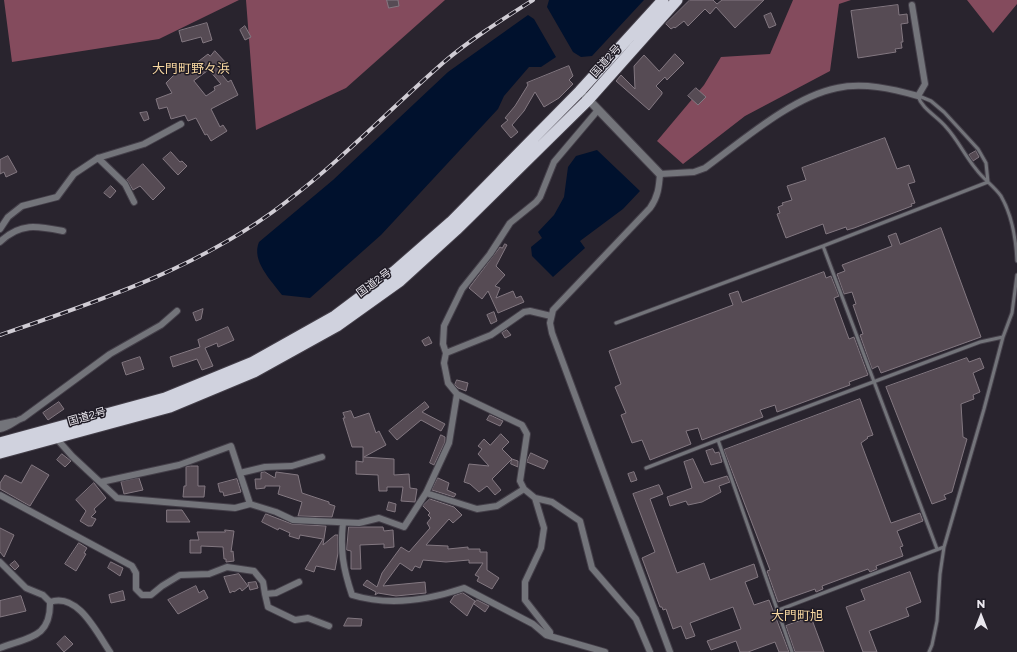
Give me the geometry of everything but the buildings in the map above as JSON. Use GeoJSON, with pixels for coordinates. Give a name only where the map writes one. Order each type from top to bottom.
{"type":"FeatureCollection","features":[{"type":"Feature","properties":{"kind":"highway","name":"国道2号"},"geometry":{"type":"LineString","coordinates":[[0,443],[165,398],[253,362],[335,316],[395,271],[451,222],[580,91],[663,0]]}},
{"type":"Feature","properties":{"kind":"highway","name":"国道2号"},"geometry":{"type":"LineString","coordinates":[[0,453],[57,439],[170,407],[254,372],[337,326],[411,271],[456,230],[588,100],[677,0]]}},
{"type":"Feature","properties":{"kind":"street"},"geometry":{"type":"LineString","coordinates":[[580,91],[660,174],[694,172],[705,168],[777,115],[813,96],[836,88],[869,87],[896,90],[918,96],[925,84],[912,5]]}},
{"type":"Feature","properties":{"kind":"street"},"geometry":{"type":"LineString","coordinates":[[598,110],[554,162],[540,197],[510,224],[490,254],[462,289],[444,326],[443,344],[446,353],[444,363],[448,382],[457,394],[522,425],[527,434],[520,481],[524,489],[535,498],[552,502],[580,521],[592,568],[636,619],[650,652]]}},
{"type":"Feature","properties":{"kind":"street"},"geometry":{"type":"LineString","coordinates":[[0,229],[8,217],[22,206],[58,197],[74,174],[98,158],[144,144],[181,124]]}},
{"type":"Feature","properties":{"kind":"street"},"geometry":{"type":"LineString","coordinates":[[98,158],[125,184],[134,202]]}},
{"type":"Feature","properties":{"kind":"street"},"geometry":{"type":"LineString","coordinates":[[660,174],[657,196],[650,208],[564,297],[553,310],[551,316],[552,333],[670,652]]}},
{"type":"Feature","properties":{"kind":"street"},"geometry":{"type":"LineString","coordinates":[[0,242],[8,235],[35,226],[63,231]]}},
{"type":"Feature","properties":{"kind":"street"},"geometry":{"type":"LineString","coordinates":[[0,424],[24,418],[110,354],[161,325],[177,311]]}},
{"type":"Feature","properties":{"kind":"street"},"geometry":{"type":"LineString","coordinates":[[446,353],[491,335],[524,312],[530,311],[551,316]]}},
{"type":"Feature","properties":{"kind":"street"},"geometry":{"type":"LineString","coordinates":[[57,439],[72,456],[117,498],[235,508],[250,504],[276,512],[293,520],[359,523],[379,518],[404,527],[426,493],[449,443],[457,394]]}},
{"type":"Feature","properties":{"kind":"street"},"geometry":{"type":"LineString","coordinates":[[0,429],[13,425],[15,421]]}},
{"type":"Feature","properties":{"kind":"street"},"geometry":{"type":"LineString","coordinates":[[101,482],[179,465],[231,446],[250,504]]}},
{"type":"Feature","properties":{"kind":"street"},"geometry":{"type":"LineString","coordinates":[[240,473],[265,467],[292,466],[322,457]]}},
{"type":"Feature","properties":{"kind":"street"},"geometry":{"type":"LineString","coordinates":[[426,493],[477,509],[497,506],[524,489]]}},
{"type":"Feature","properties":{"kind":"street"},"geometry":{"type":"LineString","coordinates":[[0,495],[132,566],[136,573],[136,589],[142,595],[151,595],[180,575],[209,574],[227,567],[254,571],[263,582],[268,607],[295,620],[308,618],[329,626]]}},
{"type":"Feature","properties":{"kind":"street"},"geometry":{"type":"LineString","coordinates":[[535,498],[544,528],[541,548],[525,582],[525,600],[550,632],[550,636]]}},
{"type":"Feature","properties":{"kind":"street"},"geometry":{"type":"LineString","coordinates":[[343,522],[340,544],[344,571],[352,595],[366,599],[381,600],[430,598],[464,588],[532,624],[546,635],[605,652]]}},
{"type":"Feature","properties":{"kind":"street"},"geometry":{"type":"LineString","coordinates":[[0,562],[26,588],[42,595],[50,602]]}},
{"type":"Feature","properties":{"kind":"street"},"geometry":{"type":"LineString","coordinates":[[266,594],[276,593],[299,582]]}},
{"type":"Feature","properties":{"kind":"street"},"geometry":{"type":"LineString","coordinates":[[50,602],[62,600],[81,610],[110,652]]}},
{"type":"Feature","properties":{"kind":"street"},"geometry":{"type":"LineString","coordinates":[[0,648],[38,633],[45,628],[49,620],[50,602]]}},
{"type":"Feature","properties":{"kind":"lane"},"geometry":{"type":"LineString","coordinates":[[918,96],[931,101],[944,112],[978,149],[986,164],[988,182]]}},
{"type":"Feature","properties":{"kind":"lane"},"geometry":{"type":"LineString","coordinates":[[918,96],[920,104],[938,118],[954,136],[975,169],[1000,196],[1011,223],[1016,246],[1017,261]]}},
{"type":"Feature","properties":{"kind":"lane"},"geometry":{"type":"LineString","coordinates":[[616,323],[823,246],[988,182]]}},
{"type":"Feature","properties":{"kind":"lane"},"geometry":{"type":"LineString","coordinates":[[823,246],[875,381],[937,550]]}},
{"type":"Feature","properties":{"kind":"lane"},"geometry":{"type":"LineString","coordinates":[[929,652],[937,621],[940,574],[944,547],[1003,337],[1012,313],[1017,275]]}},
{"type":"Feature","properties":{"kind":"lane"},"geometry":{"type":"LineString","coordinates":[[646,468],[980,342],[1003,337]]}},
{"type":"Feature","properties":{"kind":"lane"},"geometry":{"type":"LineString","coordinates":[[718,440],[776,611],[792,652]]}},
{"type":"Feature","properties":{"kind":"lane"},"geometry":{"type":"LineString","coordinates":[[776,611],[944,547]]}},
{"type":"Feature","properties":{"kind":"shaded area"},"geometry":{"type":"Polygon","coordinates":[[[4,0],[239,0],[159,39],[12,62],[4,0]]]}},
{"type":"Feature","properties":{"kind":"shaded area"},"geometry":{"type":"Polygon","coordinates":[[[246,0],[445,0],[346,88],[256,130],[246,0]]]}},
{"type":"Feature","properties":{"kind":"shaded area"},"geometry":{"type":"Polygon","coordinates":[[[793,0],[851,0],[839,4],[830,71],[745,116],[683,164],[657,141],[704,85],[721,57],[770,54],[793,0]]]}},
{"type":"Feature","properties":{"kind":"shaded area"},"geometry":{"type":"Polygon","coordinates":[[[967,0],[1017,0],[1017,4],[993,33],[967,0]]]}},
{"type":"Feature","properties":{"kind":"water"},"geometry":{"type":"Polygon","coordinates":[[[549,0],[644,0],[592,56],[581,57],[573,52],[547,7],[549,0]]]}},
{"type":"Feature","properties":{"kind":"water"},"geometry":{"type":"Polygon","coordinates":[[[528,15],[534,19],[556,57],[541,67],[529,67],[504,96],[498,109],[381,235],[310,298],[282,295],[263,270],[257,249],[259,242],[333,180],[448,72],[528,15]]]}},
{"type":"Feature","properties":{"kind":"water"},"geometry":{"type":"Polygon","coordinates":[[[597,150],[640,191],[623,209],[580,241],[585,248],[553,277],[532,256],[531,247],[542,238],[538,232],[554,215],[564,197],[568,167],[576,156],[597,150]]]}},
{"type":"Feature","properties":{"kind":"railway"},"geometry":{"type":"LineString","coordinates":[[0,335],[75,309],[149,280],[185,264],[254,225],[307,186],[327,169],[444,62],[465,45],[533,0]]}},
{"type":"Feature","properties":{"kind":"district","name":"大門町野々浜"},"geometry":{"type":"Point","coordinates":[191,69]}},
{"type":"Feature","properties":{"kind":"district","name":"大門町旭"},"geometry":{"type":"Point","coordinates":[797,616]}}]}
